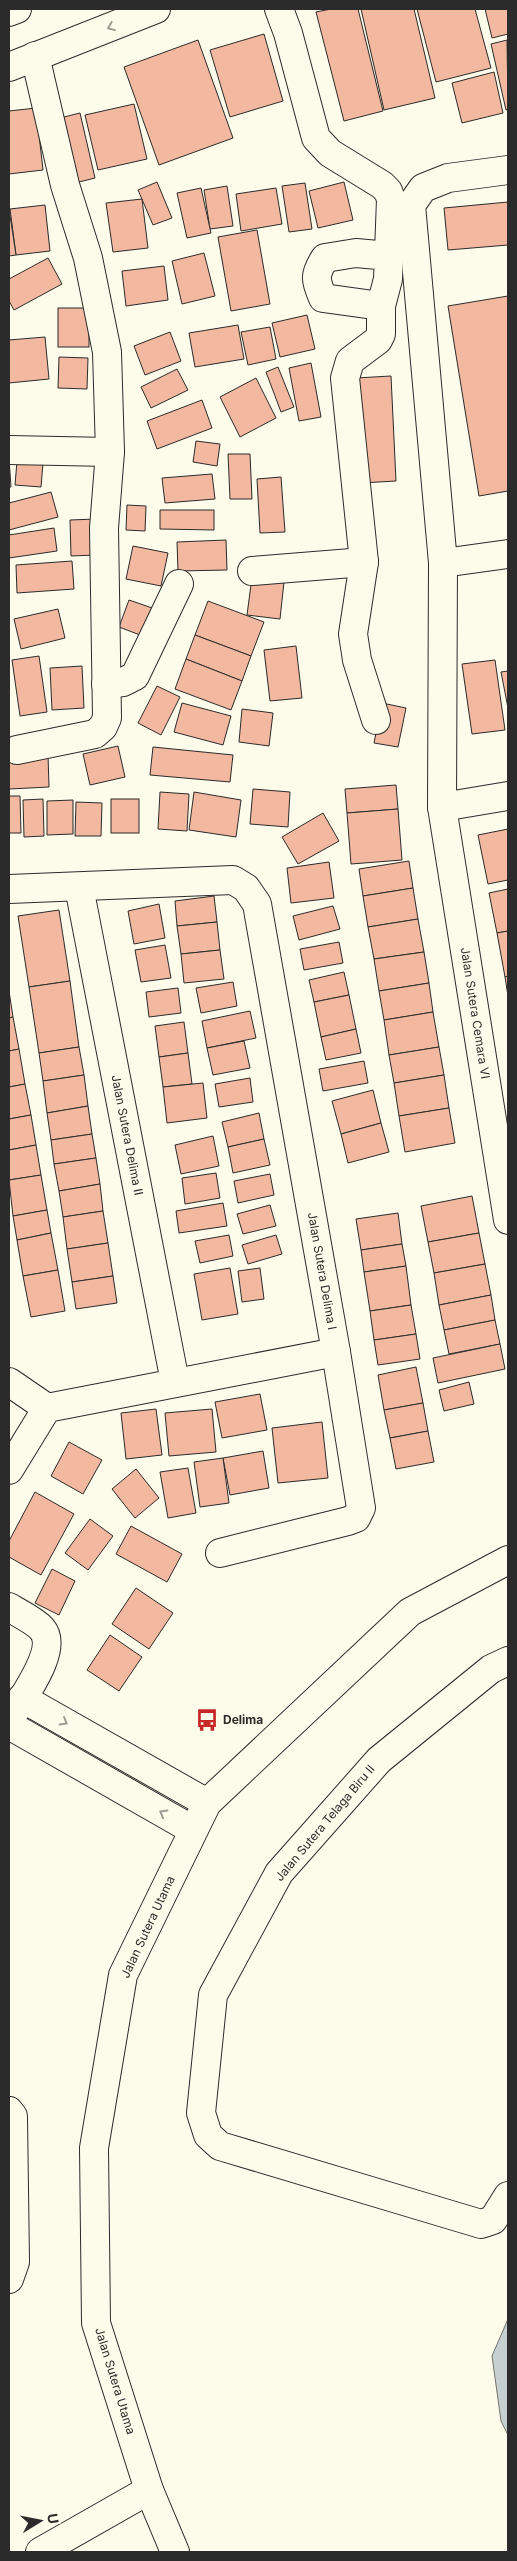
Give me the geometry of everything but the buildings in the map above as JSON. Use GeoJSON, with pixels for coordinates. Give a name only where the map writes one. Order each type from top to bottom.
{"type":"FeatureCollection","features":[{"type":"Feature","properties":{"kind":"street"},"geometry":{"type":"LineString","coordinates":[[9,67],[156,9]]}},
{"type":"Feature","properties":{"kind":"street"},"geometry":{"type":"LineString","coordinates":[[279,9],[288,33],[316,138],[330,153],[382,186],[388,191],[391,199],[388,279],[382,306],[381,334],[378,340],[350,361],[345,378],[364,562],[353,634],[357,660],[376,720]]}},
{"type":"Feature","properties":{"kind":"street"},"geometry":{"type":"LineString","coordinates":[[17,750],[95,734],[103,727],[107,718],[104,528],[110,452],[105,342],[88,258],[65,186],[35,56]]}},
{"type":"Feature","properties":{"kind":"street","name":"Jalan Sutera Cemara VI"},"geometry":{"type":"LineString","coordinates":[[508,170],[448,178],[423,188],[410,205],[442,563],[442,807],[508,1220]]}},
{"type":"Feature","properties":{"kind":"street"},"geometry":{"type":"LineString","coordinates":[[382,306],[323,298],[317,284],[316,272],[325,258],[356,253],[389,256]]}},
{"type":"Feature","properties":{"kind":"street"},"geometry":{"type":"LineString","coordinates":[[9,450],[110,452]]}},
{"type":"Feature","properties":{"kind":"street"},"geometry":{"type":"LineString","coordinates":[[442,563],[508,554]]}},
{"type":"Feature","properties":{"kind":"street"},"geometry":{"type":"LineString","coordinates":[[252,572],[364,562]]}},
{"type":"Feature","properties":{"kind":"street"},"geometry":{"type":"LineString","coordinates":[[106,684],[123,682],[135,676],[179,584]]}},
{"type":"Feature","properties":{"kind":"street"},"geometry":{"type":"LineString","coordinates":[[442,807],[508,796]]}},
{"type":"Feature","properties":{"kind":"street","name":"Jalan Sutera Delima I"},"geometry":{"type":"LineString","coordinates":[[79,887],[233,880],[246,888],[257,904],[336,1352],[360,1508],[356,1518],[220,1553]]}},
{"type":"Feature","properties":{"kind":"street"},"geometry":{"type":"LineString","coordinates":[[9,889],[79,887]]}},
{"type":"Feature","properties":{"kind":"street","name":"Jalan Sutera Delima II"},"geometry":{"type":"LineString","coordinates":[[79,887],[175,1382]]}},
{"type":"Feature","properties":{"kind":"street"},"geometry":{"type":"LineString","coordinates":[[9,1382],[47,1408],[336,1352]]}},
{"type":"Feature","properties":{"kind":"street"},"geometry":{"type":"LineString","coordinates":[[9,1470],[47,1408]]}},
{"type":"Feature","properties":{"kind":"street","name":"Jalan Sutera Utama"},"geometry":{"type":"LineString","coordinates":[[175,2552],[149,2490],[96,2323],[94,2148],[123,1975],[207,1803],[410,1612],[508,1560]]}},
{"type":"Feature","properties":{"kind":"street"},"geometry":{"type":"LineString","coordinates":[[9,1607],[42,1628],[47,1640],[45,1657],[9,1723],[193,1830]]}},
{"type":"Feature","properties":{"kind":"street","name":"Jalan Sutera Telaga Biru II"},"geometry":{"type":"LineString","coordinates":[[508,1661],[491,1669],[378,1760],[279,1873],[213,1995],[201,2113],[208,2135],[220,2146],[482,2224],[493,2220],[508,2196]]}},
{"type":"Feature","properties":{"kind":"street"},"geometry":{"type":"LineString","coordinates":[[22,1698],[207,1803]]}},
{"type":"Feature","properties":{"kind":"street"},"geometry":{"type":"LineString","coordinates":[[9,2111],[13,2116],[15,2262],[10,2278]]}},
{"type":"Feature","properties":{"kind":"street"},"geometry":{"type":"LineString","coordinates":[[40,2552],[149,2490]]}},
{"type":"Feature","properties":{"kind":"shaded area"},"geometry":{"type":"Polygon","coordinates":[[[508,2319],[508,2435],[501,2421],[492,2356],[508,2319]]]}},
{"type":"Feature","properties":{"kind":"place","name":"Delima"},"geometry":{"type":"Point","coordinates":[207,1720]}}]}
